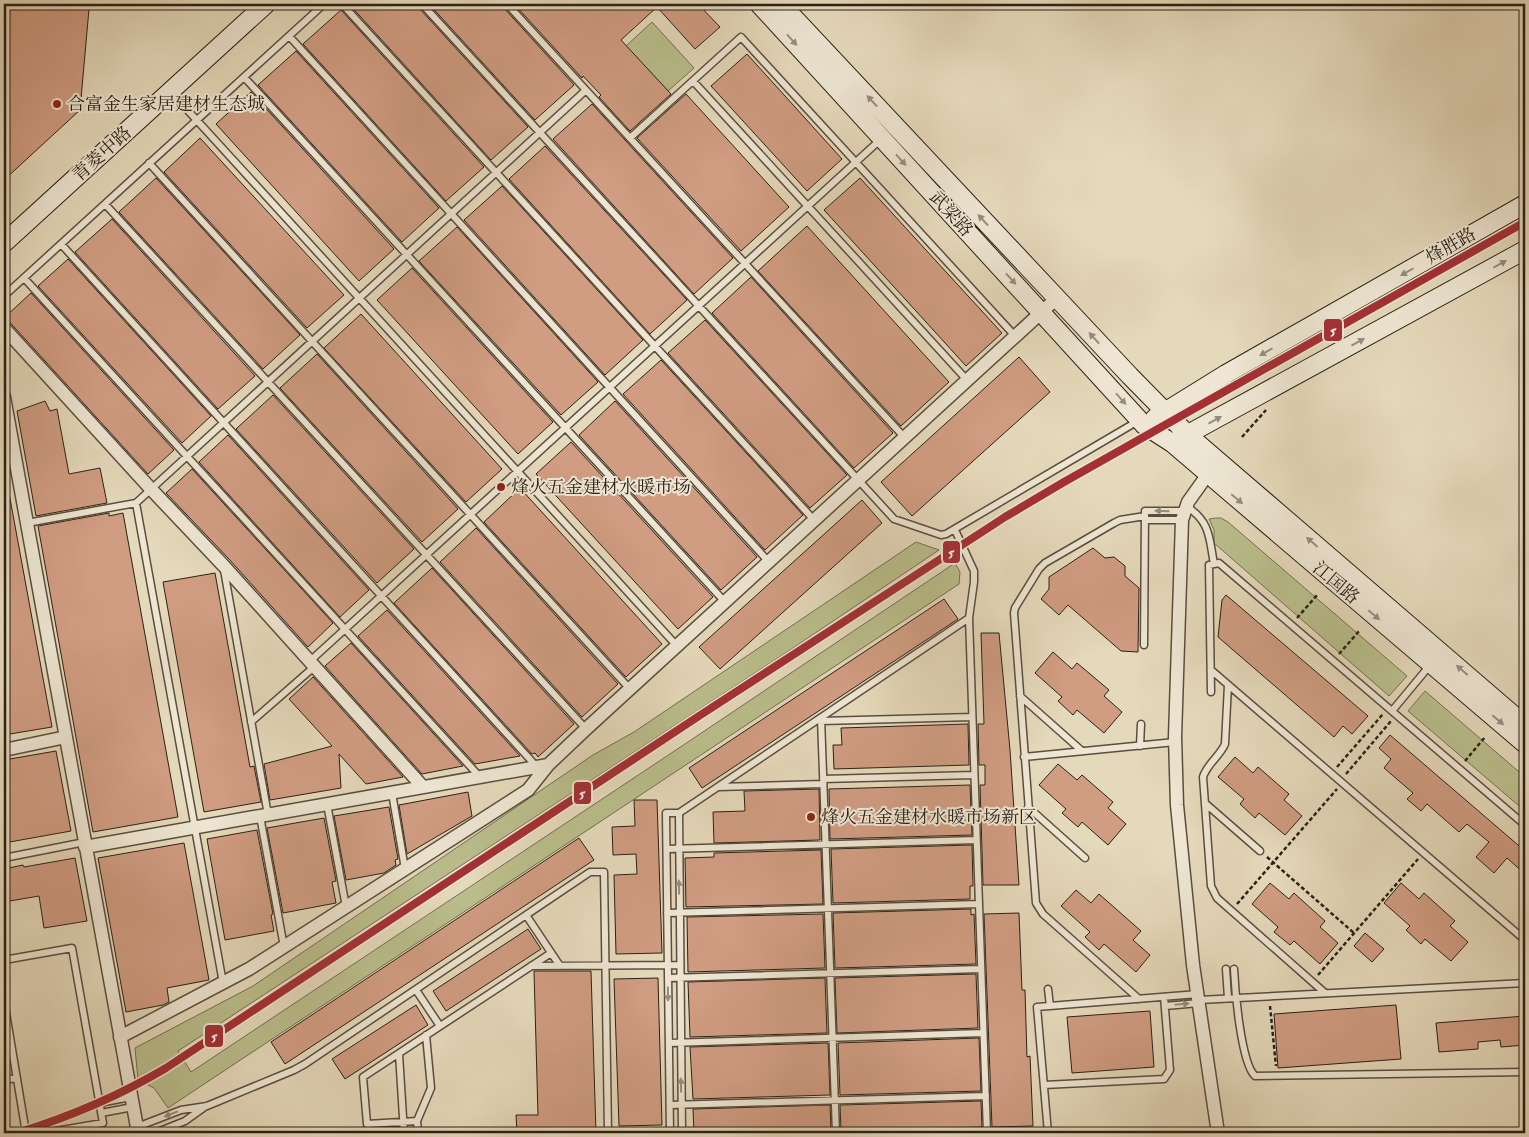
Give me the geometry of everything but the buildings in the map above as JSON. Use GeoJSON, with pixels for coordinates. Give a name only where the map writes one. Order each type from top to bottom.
{"type":"FeatureCollection","features":[{"type":"Feature","properties":{"kind":"main road","name":"青菱中路"},"geometry":{"type":"LineString","coordinates":[[4,243],[266,4]]}},
{"type":"Feature","properties":{"kind":"main road","name":"武梁路"},"geometry":{"type":"LineString","coordinates":[[759,4],[1142,423]]}},
{"type":"Feature","properties":{"kind":"main road","name":"武梁路"},"geometry":{"type":"LineString","coordinates":[[781,4],[1164,411]]}},
{"type":"Feature","properties":{"kind":"main road","name":"烽胜路"},"geometry":{"type":"LineString","coordinates":[[1142,423],[1525,204]]}},
{"type":"Feature","properties":{"kind":"main road"},"geometry":{"type":"LineString","coordinates":[[1180,439],[1525,250]]}},
{"type":"Feature","properties":{"kind":"main road","name":"江国路"},"geometry":{"type":"LineString","coordinates":[[1164,411],[1180,439],[1208,474],[1525,744]]}},
{"type":"Feature","properties":{"kind":"main road","name":"江国路"},"geometry":{"type":"LineString","coordinates":[[1142,423],[1180,439],[1525,725]]}},
{"type":"Feature","properties":{"kind":"street"},"geometry":{"type":"LineString","coordinates":[[120,1038],[223,983],[284,947],[528,790],[543,766],[630,689],[1057,298]]}},
{"type":"Feature","properties":{"kind":"street"},"geometry":{"type":"LineString","coordinates":[[6,335],[223,565],[423,787]]}},
{"type":"Feature","properties":{"kind":"street"},"geometry":{"type":"LineString","coordinates":[[4,398],[137,1130]]}},
{"type":"Feature","properties":{"kind":"street"},"geometry":{"type":"LineString","coordinates":[[1208,474],[1184,512],[1175,742],[1177,805],[1186,908],[1218,1133]]}},
{"type":"Feature","properties":{"kind":"street"},"geometry":{"type":"LineString","coordinates":[[4,750],[66,738]]}},
{"type":"Feature","properties":{"kind":"street"},"geometry":{"type":"LineString","coordinates":[[85,844],[195,828],[543,766]]}},
{"type":"Feature","properties":{"kind":"lane"},"geometry":{"type":"LineString","coordinates":[[4,296],[324,4]]}},
{"type":"Feature","properties":{"kind":"lane"},"geometry":{"type":"LineString","coordinates":[[342,4],[814,520]]}},
{"type":"Feature","properties":{"kind":"lane"},"geometry":{"type":"LineString","coordinates":[[422,4],[894,519],[941,535],[955,530],[1142,423]]}},
{"type":"Feature","properties":{"kind":"lane"},"geometry":{"type":"LineString","coordinates":[[507,4],[904,438]]}},
{"type":"Feature","properties":{"kind":"lane"},"geometry":{"type":"LineString","coordinates":[[289,36],[769,562]]}},
{"type":"Feature","properties":{"kind":"lane"},"geometry":{"type":"LineString","coordinates":[[630,138],[741,37],[1016,336]]}},
{"type":"Feature","properties":{"kind":"lane"},"geometry":{"type":"LineString","coordinates":[[244,77],[725,602]]}},
{"type":"Feature","properties":{"kind":"lane"},"geometry":{"type":"LineString","coordinates":[[693,81],[967,380]]}},
{"type":"Feature","properties":{"kind":"lane"},"geometry":{"type":"LineString","coordinates":[[26,523],[136,503],[150,488],[586,90]]}},
{"type":"Feature","properties":{"kind":"lane"},"geometry":{"type":"LineString","coordinates":[[170,92],[677,646]]}},
{"type":"Feature","properties":{"kind":"lane"},"geometry":{"type":"LineString","coordinates":[[251,722],[312,665],[345,629],[882,138]]}},
{"type":"Feature","properties":{"kind":"lane"},"geometry":{"type":"LineString","coordinates":[[149,163],[630,689]]}},
{"type":"Feature","properties":{"kind":"lane"},"geometry":{"type":"LineString","coordinates":[[105,204],[586,729]]}},
{"type":"Feature","properties":{"kind":"lane"},"geometry":{"type":"LineString","coordinates":[[61,244],[382,596],[543,766]]}},
{"type":"Feature","properties":{"kind":"lane"},"geometry":{"type":"LineString","coordinates":[[24,278],[480,777]]}},
{"type":"Feature","properties":{"kind":"lane"},"geometry":{"type":"LineString","coordinates":[[136,503],[223,983]]}},
{"type":"Feature","properties":{"kind":"lane"},"geometry":{"type":"LineString","coordinates":[[1139,999],[1039,909],[1035,896],[1014,613],[1015,608],[1039,569],[1120,520],[1196,512],[1205,524],[1214,564]]}},
{"type":"Feature","properties":{"kind":"lane"},"geometry":{"type":"LineString","coordinates":[[1144,644],[1145,518]]}},
{"type":"Feature","properties":{"kind":"lane"},"geometry":{"type":"LineString","coordinates":[[955,530],[974,571],[968,618],[987,1133]]}},
{"type":"Feature","properties":{"kind":"lane"},"geometry":{"type":"LineString","coordinates":[[1211,692],[1209,565],[1219,563],[1525,825]]}},
{"type":"Feature","properties":{"kind":"lane"},"geometry":{"type":"LineString","coordinates":[[223,565],[251,722],[284,947]]}},
{"type":"Feature","properties":{"kind":"lane"},"geometry":{"type":"LineString","coordinates":[[670,1133],[666,813],[678,813],[821,719],[968,618]]}},
{"type":"Feature","properties":{"kind":"lane"},"geometry":{"type":"LineString","coordinates":[[1392,711],[1432,664]]}},
{"type":"Feature","properties":{"kind":"lane"},"geometry":{"type":"LineString","coordinates":[[1211,670],[1525,940]]}},
{"type":"Feature","properties":{"kind":"lane"},"geometry":{"type":"LineString","coordinates":[[1228,685],[1225,744],[1205,772],[1211,886],[1217,898],[1325,993]]}},
{"type":"Feature","properties":{"kind":"lane"},"geometry":{"type":"LineString","coordinates":[[1020,696],[1082,751]]}},
{"type":"Feature","properties":{"kind":"lane"},"geometry":{"type":"LineString","coordinates":[[821,719],[972,717]]}},
{"type":"Feature","properties":{"kind":"lane"},"geometry":{"type":"LineString","coordinates":[[821,719],[836,1133]]}},
{"type":"Feature","properties":{"kind":"lane"},"geometry":{"type":"LineString","coordinates":[[1140,746],[1142,724]]}},
{"type":"Feature","properties":{"kind":"lane"},"geometry":{"type":"LineString","coordinates":[[1024,757],[1175,742]]}},
{"type":"Feature","properties":{"kind":"lane"},"geometry":{"type":"LineString","coordinates":[[717,787],[974,775]]}},
{"type":"Feature","properties":{"kind":"lane"},"geometry":{"type":"LineString","coordinates":[[392,793],[406,869]]}},
{"type":"Feature","properties":{"kind":"lane"},"geometry":{"type":"LineString","coordinates":[[327,804],[346,907]]}},
{"type":"Feature","properties":{"kind":"lane"},"geometry":{"type":"LineString","coordinates":[[1206,804],[1260,851]]}},
{"type":"Feature","properties":{"kind":"lane"},"geometry":{"type":"LineString","coordinates":[[1028,807],[1085,858]]}},
{"type":"Feature","properties":{"kind":"lane"},"geometry":{"type":"LineString","coordinates":[[678,813],[682,1133]]}},
{"type":"Feature","properties":{"kind":"lane"},"geometry":{"type":"LineString","coordinates":[[667,849],[976,840]]}},
{"type":"Feature","properties":{"kind":"lane"},"geometry":{"type":"LineString","coordinates":[[4,858],[85,844]]}},
{"type":"Feature","properties":{"kind":"lane"},"geometry":{"type":"LineString","coordinates":[[155,1133],[185,1121],[207,1106],[294,1070],[590,872],[604,872],[608,1133]]}},
{"type":"Feature","properties":{"kind":"lane"},"geometry":{"type":"LineString","coordinates":[[668,914],[979,904]]}},
{"type":"Feature","properties":{"kind":"lane"},"geometry":{"type":"LineString","coordinates":[[526,915],[560,966]]}},
{"type":"Feature","properties":{"kind":"lane"},"geometry":{"type":"LineString","coordinates":[[4,960],[72,948],[103,1123],[78,1130],[44,1133]]}},
{"type":"Feature","properties":{"kind":"lane"},"geometry":{"type":"LineString","coordinates":[[417,1121],[366,1124],[363,1078],[551,952]]}},
{"type":"Feature","properties":{"kind":"lane"},"geometry":{"type":"LineString","coordinates":[[530,966],[680,965]]}},
{"type":"Feature","properties":{"kind":"lane"},"geometry":{"type":"LineString","coordinates":[[668,978],[981,969]]}},
{"type":"Feature","properties":{"kind":"lane"},"geometry":{"type":"LineString","coordinates":[[1230,969],[1232,998],[1248,1066],[1255,1076],[1525,1072]]}},
{"type":"Feature","properties":{"kind":"lane"},"geometry":{"type":"LineString","coordinates":[[1048,1133],[1037,1007],[1164,997],[1232,998],[1525,983]]}},
{"type":"Feature","properties":{"kind":"lane"},"geometry":{"type":"LineString","coordinates":[[1048,989],[1050,1006]]}},
{"type":"Feature","properties":{"kind":"lane"},"geometry":{"type":"LineString","coordinates":[[416,990],[440,1026]]}},
{"type":"Feature","properties":{"kind":"lane"},"geometry":{"type":"LineString","coordinates":[[1044,1085],[1164,1079],[1170,1070],[1164,997]]}},
{"type":"Feature","properties":{"kind":"lane"},"geometry":{"type":"LineString","coordinates":[[1165,1006],[1199,999]]}},
{"type":"Feature","properties":{"kind":"lane"},"geometry":{"type":"LineString","coordinates":[[4,1001],[26,1133]]}},
{"type":"Feature","properties":{"kind":"lane"},"geometry":{"type":"LineString","coordinates":[[669,1043],[983,1033]]}},
{"type":"Feature","properties":{"kind":"lane"},"geometry":{"type":"LineString","coordinates":[[418,1133],[417,1121],[431,1088],[426,1036]]}},
{"type":"Feature","properties":{"kind":"lane"},"geometry":{"type":"LineString","coordinates":[[399,1054],[404,1133]]}},
{"type":"Feature","properties":{"kind":"lane"},"geometry":{"type":"LineString","coordinates":[[4,1080],[17,1078]]}},
{"type":"Feature","properties":{"kind":"lane"},"geometry":{"type":"LineString","coordinates":[[670,1105],[986,1096]]}},
{"type":"Feature","properties":{"kind":"lane"},"geometry":{"type":"LineString","coordinates":[[99,1103],[132,1102]]}},
{"type":"Feature","properties":{"kind":"lane"},"geometry":{"type":"LineString","coordinates":[[101,1113],[132,1102]]}},
{"type":"Feature","properties":{"kind":"lane"},"geometry":{"type":"LineString","coordinates":[[137,1130],[181,1110],[207,1106]]}},
{"type":"Feature","properties":{"kind":"path"},"geometry":{"type":"LineString","coordinates":[[1520,171],[1525,168]]}},
{"type":"Feature","properties":{"kind":"path"},"geometry":{"type":"LineString","coordinates":[[1291,625],[1318,594]]}},
{"type":"Feature","properties":{"kind":"path"},"geometry":{"type":"LineString","coordinates":[[1334,661],[1360,630]]}},
{"type":"Feature","properties":{"kind":"path"},"geometry":{"type":"LineString","coordinates":[[1332,774],[1392,711]]}},
{"type":"Feature","properties":{"kind":"path"},"geometry":{"type":"LineString","coordinates":[[1231,910],[1341,782],[1392,711]]}},
{"type":"Feature","properties":{"kind":"path"},"geometry":{"type":"LineString","coordinates":[[1459,768],[1486,737]]}},
{"type":"Feature","properties":{"kind":"path"},"geometry":{"type":"LineString","coordinates":[[1260,851],[1354,933]]}},
{"type":"Feature","properties":{"kind":"path"},"geometry":{"type":"LineString","coordinates":[[1312,982],[1424,853]]}},
{"type":"Feature","properties":{"kind":"path"},"geometry":{"type":"LineString","coordinates":[[1269,996],[1276,1077]]}},
{"type":"Feature","properties":{"kind":"green space"},"geometry":{"type":"Polygon","coordinates":[[[652,22],[694,68],[668,91],[626,46],[652,22]]]}},
{"type":"Feature","properties":{"kind":"green space"},"geometry":{"type":"Polygon","coordinates":[[[1221,518],[1228,522],[1407,676],[1389,696],[1214,543],[1214,530],[1209,519],[1221,518]]]}},
{"type":"Feature","properties":{"kind":"green space"},"geometry":{"type":"Polygon","coordinates":[[[916,542],[939,550],[790,650],[178,1051],[191,1072],[955,563],[960,572],[959,584],[168,1108],[154,1088],[138,1080],[135,1048],[253,986],[593,755],[634,732],[916,542]]]}},
{"type":"Feature","properties":{"kind":"green space"},"geometry":{"type":"Polygon","coordinates":[[[1425,691],[1525,777],[1525,811],[1408,711],[1425,691]]]}},
{"type":"Feature","properties":{"kind":"transit line","name":"5"},"geometry":{"type":"LineString","coordinates":[[17,1133],[93,1105],[130,1088],[166,1068],[702,714],[1005,517],[1525,222]]}},
{"type":"Feature","properties":{"kind":"place","name":"合富金生家居建材生态城"},"geometry":{"type":"Point","coordinates":[57,104]}},
{"type":"Feature","properties":{"kind":"place","name":"烽火五金建材水暖市场"},"geometry":{"type":"Point","coordinates":[501,487]}},
{"type":"Feature","properties":{"kind":"place","name":"烽火五金建材水暖市场新区"},"geometry":{"type":"Point","coordinates":[811,817]}}]}
